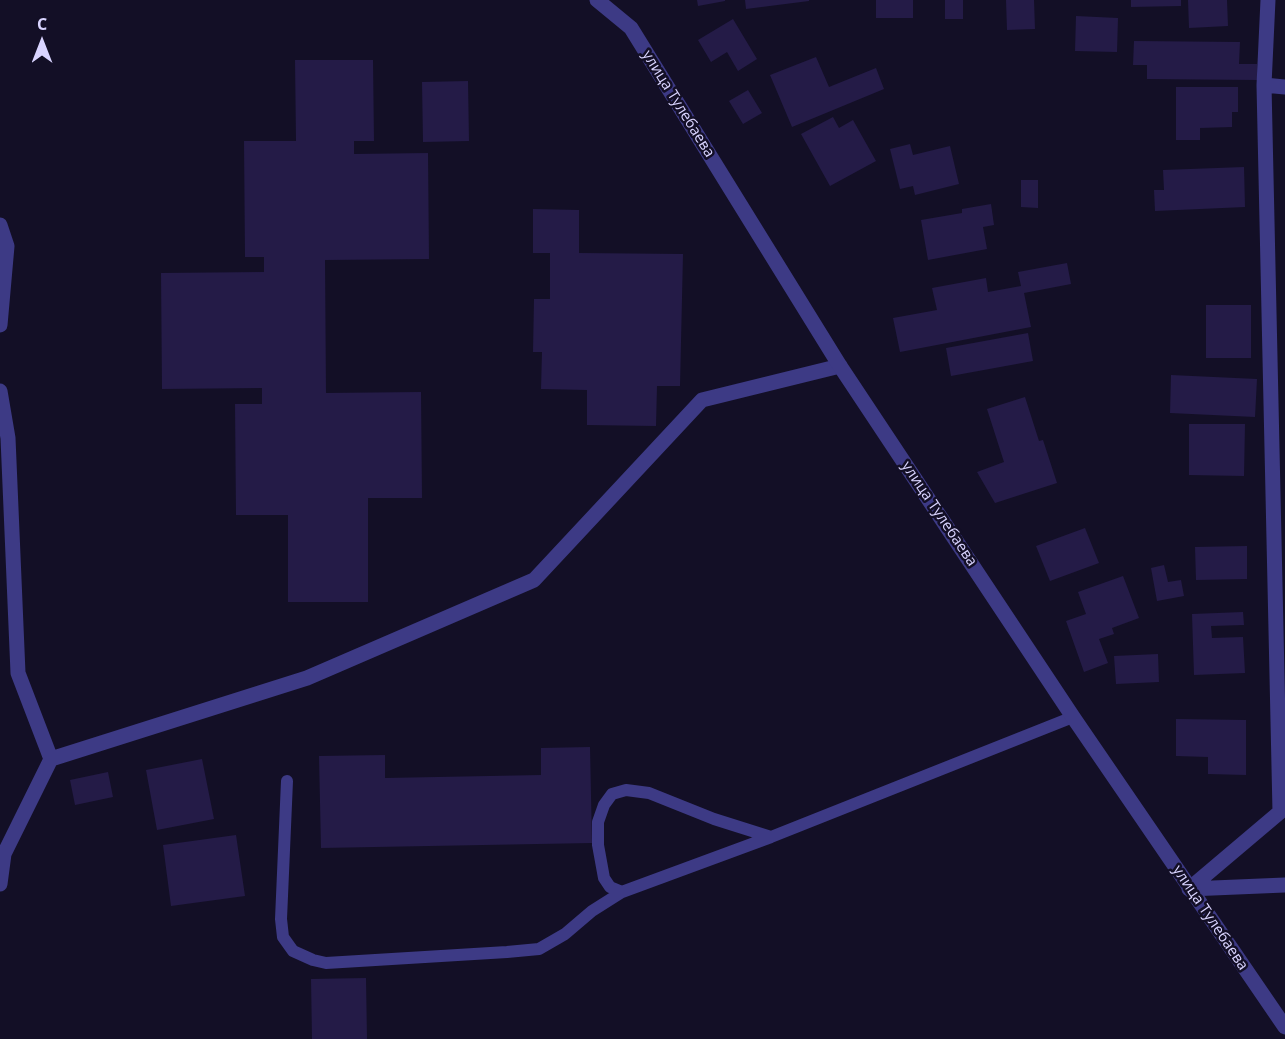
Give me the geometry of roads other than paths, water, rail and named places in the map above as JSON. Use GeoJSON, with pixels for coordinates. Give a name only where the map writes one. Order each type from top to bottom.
{"type":"FeatureCollection","features":[{"type":"Feature","properties":{"kind":"street"},"geometry":{"type":"LineString","coordinates":[[1190,889],[1280,812],[1264,85],[1268,0]]}},
{"type":"Feature","properties":{"kind":"street","name":"улица Тулебаева"},"geometry":{"type":"LineString","coordinates":[[600,1],[632,28],[840,366],[1073,717],[1285,1027]]}},
{"type":"Feature","properties":{"kind":"street"},"geometry":{"type":"LineString","coordinates":[[1264,85],[1285,87]]}},
{"type":"Feature","properties":{"kind":"street"},"geometry":{"type":"LineString","coordinates":[[0,225],[7,246],[0,325]]}},
{"type":"Feature","properties":{"kind":"street"},"geometry":{"type":"LineString","coordinates":[[0,884],[4,854],[51,759],[306,678],[534,580],[702,400],[840,366]]}},
{"type":"Feature","properties":{"kind":"street"},"geometry":{"type":"LineString","coordinates":[[0,391],[8,438],[18,673],[51,759]]}},
{"type":"Feature","properties":{"kind":"street"},"geometry":{"type":"LineString","coordinates":[[1190,889],[1285,885]]}},
{"type":"Feature","properties":{"kind":"lane"},"geometry":{"type":"LineString","coordinates":[[287,781],[281,919],[283,938],[293,951],[313,960],[341,963],[539,949],[565,934],[622,892],[771,837],[1073,717]]}},
{"type":"Feature","properties":{"kind":"lane"},"geometry":{"type":"LineString","coordinates":[[622,892],[610,887],[604,878],[598,845],[598,822],[603,805],[612,794],[626,790],[650,793],[714,819],[771,837]]}}]}
